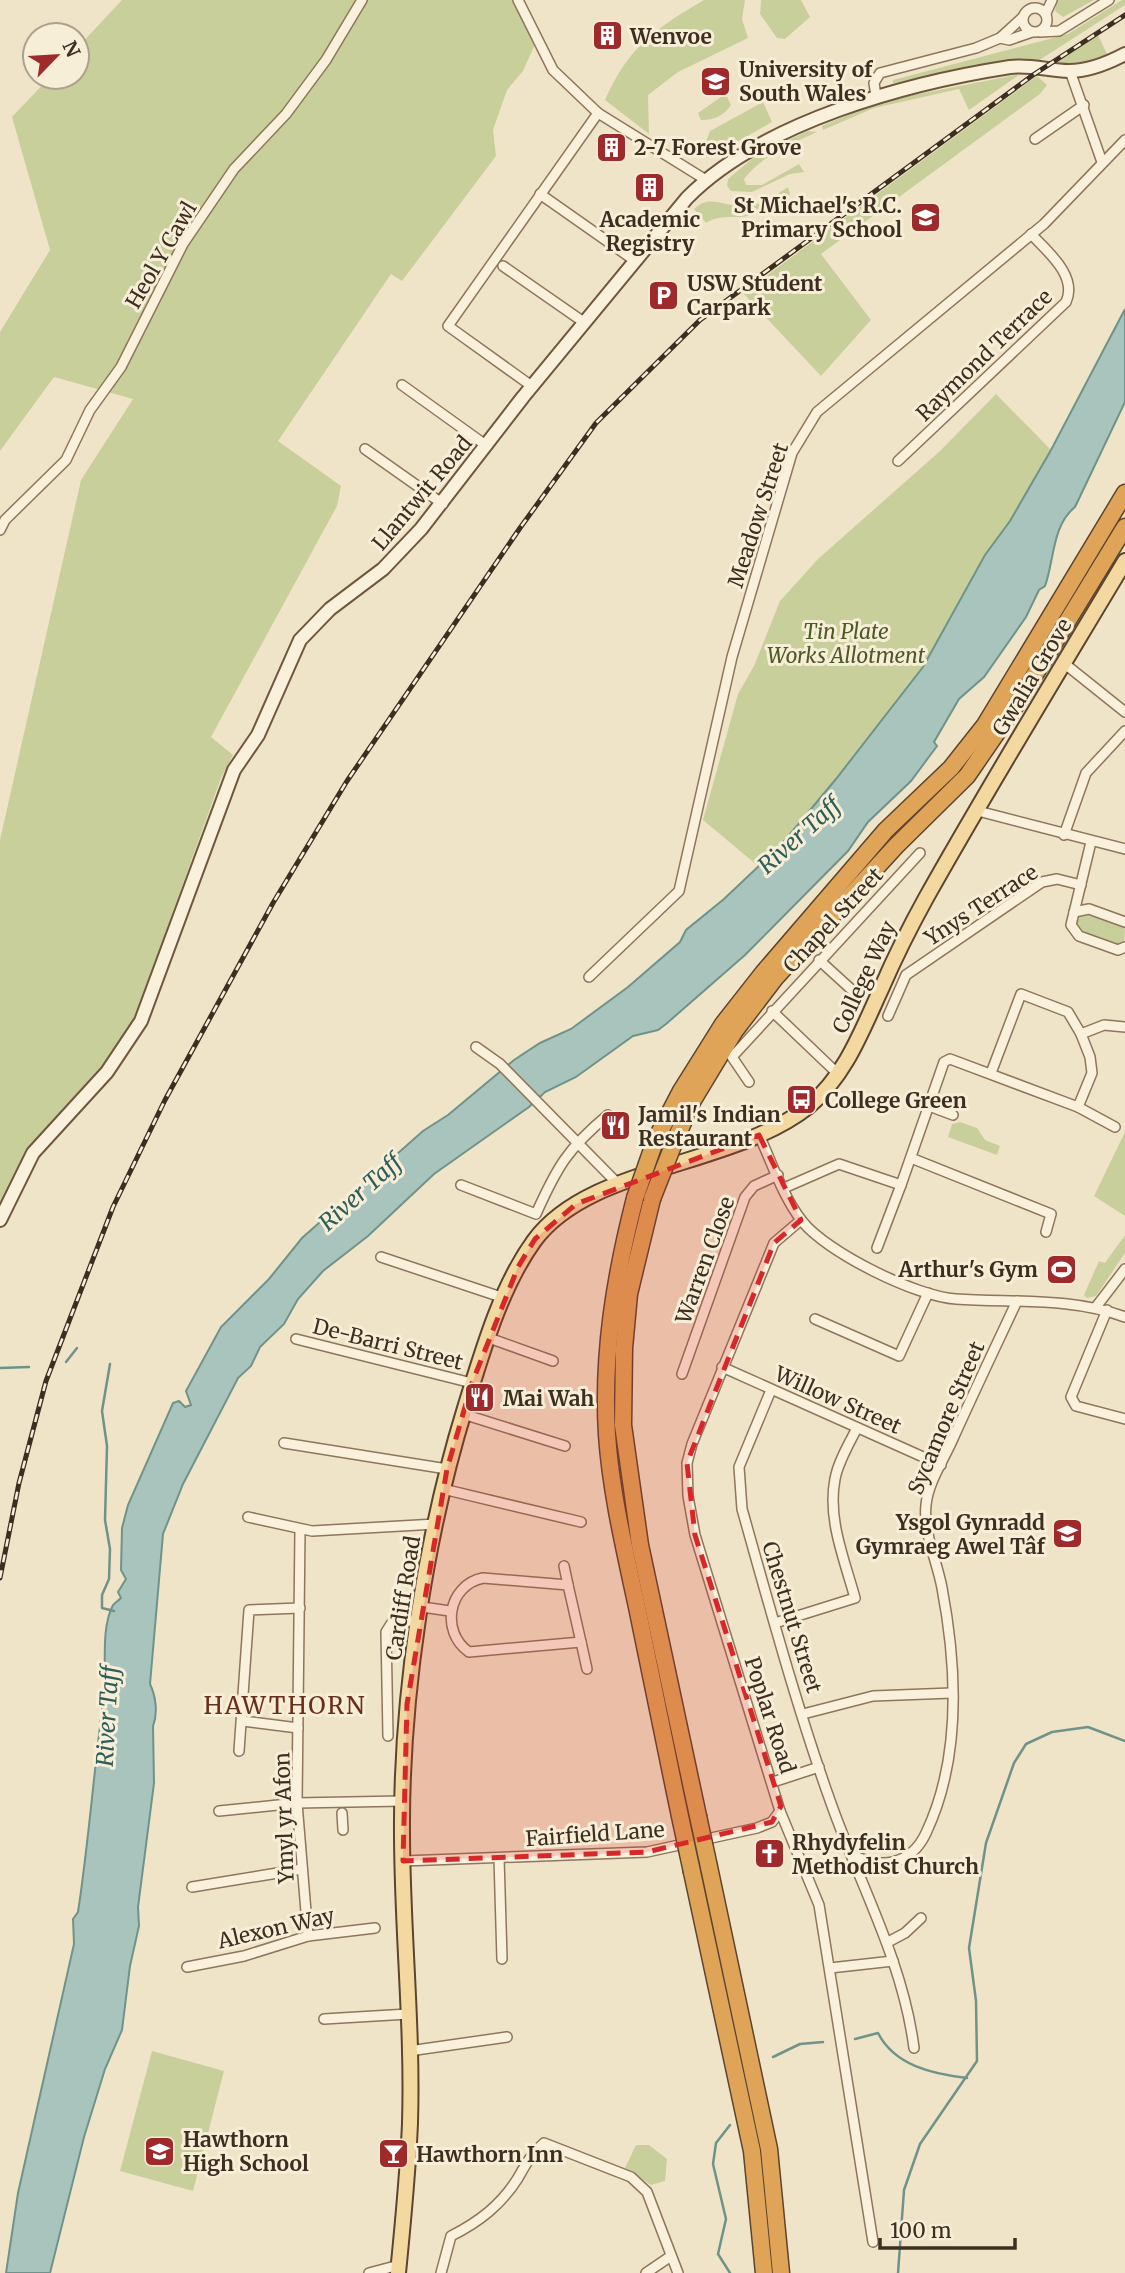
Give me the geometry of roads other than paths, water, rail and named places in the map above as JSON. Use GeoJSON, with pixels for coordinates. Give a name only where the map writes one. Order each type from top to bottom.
{"type":"FeatureCollection","features":[{"type":"Feature","properties":{"kind":"highway"},"geometry":{"type":"LineString","coordinates":[[781,2273],[769,2149],[640,1545],[623,1425],[624,1349],[629,1294],[644,1198],[655,1142],[681,1091],[723,1024],[763,973],[887,830],[951,768],[985,725],[1125,493]]}},
{"type":"Feature","properties":{"kind":"highway"},"geometry":{"type":"LineString","coordinates":[[764,2273],[752,2151],[627,1561],[607,1434],[607,1347],[614,1290],[644,1198],[674,1143],[693,1100],[734,1032],[776,977],[896,846],[967,776],[1018,702],[1125,527]]}},
{"type":"Feature","properties":{"kind":"main road","name":"Llantwit Road"},"geometry":{"type":"LineString","coordinates":[[0,1220],[33,1153],[107,1072],[141,1021],[234,770],[258,735],[300,640],[330,609],[383,569],[443,504],[634,260],[687,198],[706,180],[750,150],[876,96],[1014,67],[1070,71],[1087,69],[1125,54]]}},
{"type":"Feature","properties":{"kind":"main road","name":"Gwalia Grove"},"geometry":{"type":"LineString","coordinates":[[978,811],[1124,563]]}},
{"type":"Feature","properties":{"kind":"main road","name":"College Way"},"geometry":{"type":"LineString","coordinates":[[759,1135],[811,1104],[838,1074],[864,1030],[909,929],[978,811]]}},
{"type":"Feature","properties":{"kind":"main road","name":"Cardiff Road"},"geometry":{"type":"LineString","coordinates":[[399,2269],[410,2122],[402,1801],[407,1704],[447,1469],[472,1383],[518,1267],[544,1230],[576,1204],[619,1185],[759,1135]]}},
{"type":"Feature","properties":{"kind":"street","name":"Heol Y Cawl"},"geometry":{"type":"LineString","coordinates":[[0,530],[5,520],[66,460],[90,410],[121,367],[183,244],[234,169],[286,114],[326,60],[362,0]]}},
{"type":"Feature","properties":{"kind":"street"},"geometry":{"type":"LineString","coordinates":[[518,0],[553,70],[598,113],[706,180]]}},
{"type":"Feature","properties":{"kind":"street"},"geometry":{"type":"LineString","coordinates":[[1028,0],[1024,27],[1036,32]]}},
{"type":"Feature","properties":{"kind":"street"},"geometry":{"type":"LineString","coordinates":[[876,96],[874,83],[880,73],[976,48],[1000,38],[1025,14],[1042,10],[1052,0]]}},
{"type":"Feature","properties":{"kind":"street"},"geometry":{"type":"LineString","coordinates":[[1000,38],[1009,40],[1036,32],[1059,31],[1109,0]]}},
{"type":"Feature","properties":{"kind":"street"},"geometry":{"type":"LineString","coordinates":[[1042,10],[1067,25]]}},
{"type":"Feature","properties":{"kind":"street"},"geometry":{"type":"LineString","coordinates":[[1036,32],[1047,24],[1042,10]]}},
{"type":"Feature","properties":{"kind":"street"},"geometry":{"type":"LineString","coordinates":[[1070,71],[1102,162]]}},
{"type":"Feature","properties":{"kind":"street"},"geometry":{"type":"LineString","coordinates":[[1035,139],[1084,105]]}},
{"type":"Feature","properties":{"kind":"street"},"geometry":{"type":"LineString","coordinates":[[533,387],[449,326],[598,113]]}},
{"type":"Feature","properties":{"kind":"street","name":"Meadow Street"},"geometry":{"type":"LineString","coordinates":[[589,977],[679,891],[732,657],[792,453],[817,412],[1031,234],[1125,140]]}},
{"type":"Feature","properties":{"kind":"street"},"geometry":{"type":"LineString","coordinates":[[540,194],[634,260]]}},
{"type":"Feature","properties":{"kind":"street","name":"Raymond Terrace"},"geometry":{"type":"LineString","coordinates":[[898,461],[1066,302],[1068,282],[1054,256],[1031,234]]}},
{"type":"Feature","properties":{"kind":"street"},"geometry":{"type":"LineString","coordinates":[[503,267],[585,323]]}},
{"type":"Feature","properties":{"kind":"street"},"geometry":{"type":"LineString","coordinates":[[402,385],[487,446]]}},
{"type":"Feature","properties":{"kind":"street"},"geometry":{"type":"LineString","coordinates":[[365,449],[443,504]]}},
{"type":"Feature","properties":{"kind":"street"},"geometry":{"type":"LineString","coordinates":[[1065,664],[1125,712]]}},
{"type":"Feature","properties":{"kind":"street"},"geometry":{"type":"LineString","coordinates":[[1064,835],[1086,773],[1125,731]]}},
{"type":"Feature","properties":{"kind":"street"},"geometry":{"type":"LineString","coordinates":[[978,811],[1125,849]]}},
{"type":"Feature","properties":{"kind":"street"},"geometry":{"type":"LineString","coordinates":[[1091,842],[1070,925],[1079,936],[1118,950],[1125,947]]}},
{"type":"Feature","properties":{"kind":"street","name":"Chapel Street"},"geometry":{"type":"LineString","coordinates":[[749,1082],[732,1057],[920,853]]}},
{"type":"Feature","properties":{"kind":"street","name":"Ynys Terrace"},"geometry":{"type":"LineString","coordinates":[[888,1016],[905,975],[1049,880],[1080,886]]}},
{"type":"Feature","properties":{"kind":"street"},"geometry":{"type":"LineString","coordinates":[[1074,912],[1088,909],[1125,922]]}},
{"type":"Feature","properties":{"kind":"street"},"geometry":{"type":"LineString","coordinates":[[820,960],[853,992]]}},
{"type":"Feature","properties":{"kind":"street"},"geometry":{"type":"LineString","coordinates":[[991,1073],[1021,994],[1068,1012],[1090,1056],[1092,1073],[1078,1107]]}},
{"type":"Feature","properties":{"kind":"street"},"geometry":{"type":"LineString","coordinates":[[772,1011],[838,1074]]}},
{"type":"Feature","properties":{"kind":"street"},"geometry":{"type":"LineString","coordinates":[[1081,1034],[1104,1025],[1125,1027]]}},
{"type":"Feature","properties":{"kind":"street"},"geometry":{"type":"LineString","coordinates":[[476,1047],[500,1064],[619,1185]]}},
{"type":"Feature","properties":{"kind":"street"},"geometry":{"type":"LineString","coordinates":[[877,1248],[944,1062],[950,1059],[991,1073],[1078,1107],[1115,1127]]}},
{"type":"Feature","properties":{"kind":"street"},"geometry":{"type":"LineString","coordinates":[[929,1106],[953,1115]]}},
{"type":"Feature","properties":{"kind":"street"},"geometry":{"type":"LineString","coordinates":[[461,1185],[536,1214],[552,1177],[577,1140],[608,1115]]}},
{"type":"Feature","properties":{"kind":"street"},"geometry":{"type":"LineString","coordinates":[[759,1135],[801,1220],[816,1237],[844,1254],[928,1293],[954,1299],[1096,1307],[1125,1317]]}},
{"type":"Feature","properties":{"kind":"street"},"geometry":{"type":"LineString","coordinates":[[911,1158],[1051,1214],[1046,1232]]}},
{"type":"Feature","properties":{"kind":"street"},"geometry":{"type":"LineString","coordinates":[[784,1188],[839,1164],[901,1185]]}},
{"type":"Feature","properties":{"kind":"street","name":"Warren Close"},"geometry":{"type":"LineString","coordinates":[[682,1374],[745,1196],[754,1186],[778,1175]]}},
{"type":"Feature","properties":{"kind":"street","name":"Poplar Road"},"geometry":{"type":"LineString","coordinates":[[801,1220],[774,1243],[722,1367],[687,1463],[688,1496],[695,1535],[780,1811],[819,1905],[841,2056],[873,2242]]}},
{"type":"Feature","properties":{"kind":"street"},"geometry":{"type":"LineString","coordinates":[[381,1257],[504,1298]]}},
{"type":"Feature","properties":{"kind":"street"},"geometry":{"type":"LineString","coordinates":[[1096,1307],[1125,1269]]}},
{"type":"Feature","properties":{"kind":"street"},"geometry":{"type":"LineString","coordinates":[[815,1319],[899,1356],[928,1293]]}},
{"type":"Feature","properties":{"kind":"street","name":"Sycamore Street"},"geometry":{"type":"LineString","coordinates":[[851,1854],[873,1863],[897,1862],[920,1845],[941,1790],[949,1746],[952,1693],[948,1623],[925,1518],[928,1493],[1017,1301]]}},
{"type":"Feature","properties":{"kind":"street"},"geometry":{"type":"LineString","coordinates":[[1107,1310],[1071,1397],[1076,1406],[1125,1419]]}},
{"type":"Feature","properties":{"kind":"street"},"geometry":{"type":"LineString","coordinates":[[489,1338],[553,1361]]}},
{"type":"Feature","properties":{"kind":"street","name":"De-Barri Street"},"geometry":{"type":"LineString","coordinates":[[296,1339],[472,1383]]}},
{"type":"Feature","properties":{"kind":"street","name":"Willow Street"},"geometry":{"type":"LineString","coordinates":[[722,1367],[941,1465]]}},
{"type":"Feature","properties":{"kind":"street","name":"Chestnut Street"},"geometry":{"type":"LineString","coordinates":[[771,1390],[745,1451],[738,1482],[742,1509],[820,1767],[851,1854],[888,1942],[909,2015],[914,2048]]}},
{"type":"Feature","properties":{"kind":"street"},"geometry":{"type":"LineString","coordinates":[[463,1414],[565,1446]]}},
{"type":"Feature","properties":{"kind":"street"},"geometry":{"type":"LineString","coordinates":[[775,1623],[855,1598],[837,1534],[833,1497],[835,1476],[857,1428]]}},
{"type":"Feature","properties":{"kind":"street"},"geometry":{"type":"LineString","coordinates":[[284,1443],[447,1469]]}},
{"type":"Feature","properties":{"kind":"street"},"geometry":{"type":"LineString","coordinates":[[443,1489],[581,1522]]}},
{"type":"Feature","properties":{"kind":"street"},"geometry":{"type":"LineString","coordinates":[[248,1517],[300,1530],[346,1531],[374,1525],[436,1524]]}},
{"type":"Feature","properties":{"kind":"street","name":"Ymyl yr Afon"},"geometry":{"type":"LineString","coordinates":[[300,1530],[297,1803],[308,1936]]}},
{"type":"Feature","properties":{"kind":"street"},"geometry":{"type":"LineString","coordinates":[[564,1566],[587,1669]]}},
{"type":"Feature","properties":{"kind":"street"},"geometry":{"type":"LineString","coordinates":[[568,1585],[476,1580],[463,1588],[450,1611],[454,1635],[463,1648],[476,1653],[581,1642]]}},
{"type":"Feature","properties":{"kind":"street"},"geometry":{"type":"LineString","coordinates":[[239,1751],[249,1610],[300,1608]]}},
{"type":"Feature","properties":{"kind":"street"},"geometry":{"type":"LineString","coordinates":[[388,1736],[386,1632],[393,1621],[450,1611]]}},
{"type":"Feature","properties":{"kind":"street"},"geometry":{"type":"LineString","coordinates":[[803,1714],[873,1696],[952,1693]]}},
{"type":"Feature","properties":{"kind":"street"},"geometry":{"type":"LineString","coordinates":[[243,1721],[298,1728]]}},
{"type":"Feature","properties":{"kind":"street"},"geometry":{"type":"LineString","coordinates":[[773,1782],[820,1767]]}},
{"type":"Feature","properties":{"kind":"street"},"geometry":{"type":"LineString","coordinates":[[219,1811],[297,1803],[342,1806],[402,1801]]}},
{"type":"Feature","properties":{"kind":"street"},"geometry":{"type":"LineString","coordinates":[[342,1806],[343,1830]]}},
{"type":"Feature","properties":{"kind":"street","name":"Fairfield Lane"},"geometry":{"type":"LineString","coordinates":[[403,1861],[647,1852],[757,1828],[772,1822],[780,1811]]}},
{"type":"Feature","properties":{"kind":"street"},"geometry":{"type":"LineString","coordinates":[[499,1858],[502,1959]]}},
{"type":"Feature","properties":{"kind":"street"},"geometry":{"type":"LineString","coordinates":[[192,1886],[302,1869]]}},
{"type":"Feature","properties":{"kind":"street"},"geometry":{"type":"LineString","coordinates":[[888,1942],[905,1933],[921,1918]]}},
{"type":"Feature","properties":{"kind":"street","name":"Alexon Way"},"geometry":{"type":"LineString","coordinates":[[187,1967],[244,1956],[308,1936],[375,1928]]}},
{"type":"Feature","properties":{"kind":"street"},"geometry":{"type":"LineString","coordinates":[[830,1968],[893,1961]]}},
{"type":"Feature","properties":{"kind":"street"},"geometry":{"type":"LineString","coordinates":[[324,2019],[408,2014]]}},
{"type":"Feature","properties":{"kind":"street"},"geometry":{"type":"LineString","coordinates":[[409,2051],[507,2037]]}},
{"type":"Feature","properties":{"kind":"street"},"geometry":{"type":"LineString","coordinates":[[441,2273],[451,2235],[472,2226],[492,2210],[518,2178],[529,2156],[544,2143],[631,2177],[647,2192],[678,2273]]}},
{"type":"Feature","properties":{"kind":"street"},"geometry":{"type":"LineString","coordinates":[[646,2273],[671,2256]]}},
{"type":"Feature","properties":{"kind":"street"},"geometry":{"type":"LineString","coordinates":[[369,2273],[399,2269]]}},
{"type":"Feature","properties":{"kind":"water","name":"River Taff"},"geometry":{"type":"Polygon","coordinates":[[[1125,309],[1125,402],[1075,507],[1062,524],[1045,586],[1039,590],[1026,617],[984,677],[959,699],[934,742],[937,746],[911,781],[868,822],[848,851],[745,955],[666,1024],[658,1030],[633,1036],[576,1077],[545,1092],[529,1107],[434,1174],[368,1236],[323,1271],[298,1299],[284,1324],[260,1347],[251,1366],[238,1378],[183,1484],[163,1534],[150,1684],[156,1705],[153,1726],[154,1783],[138,1907],[139,1926],[130,1966],[122,2030],[105,2069],[84,2137],[50,2273],[6,2273],[18,2193],[74,1944],[73,1919],[78,1912],[82,1885],[104,1695],[107,1626],[113,1605],[121,1598],[118,1592],[126,1579],[121,1570],[122,1528],[128,1505],[173,1403],[179,1401],[185,1407],[191,1405],[186,1391],[221,1327],[269,1279],[302,1238],[423,1131],[448,1115],[514,1060],[540,1043],[571,1029],[628,987],[680,942],[686,930],[724,899],[781,845],[923,667],[985,555],[1010,521],[1051,450],[1125,309]]]}},
{"type":"Feature","properties":{"kind":"waterway"},"geometry":{"type":"LineString","coordinates":[[66,1362],[77,1348]]}},
{"type":"Feature","properties":{"kind":"waterway"},"geometry":{"type":"LineString","coordinates":[[110,1364],[102,1411],[107,1446],[105,1520],[110,1549],[109,1579],[102,1595],[102,1608],[114,1611]]}},
{"type":"Feature","properties":{"kind":"waterway"},"geometry":{"type":"LineString","coordinates":[[0,1368],[29,1367]]}},
{"type":"Feature","properties":{"kind":"waterway"},"geometry":{"type":"LineString","coordinates":[[898,2273],[904,2190],[920,2144],[977,2061],[976,2001],[969,1948],[986,1843],[1014,1763],[1026,1744],[1052,1732],[1088,1727],[1125,1741]]}},
{"type":"Feature","properties":{"kind":"waterway"},"geometry":{"type":"LineString","coordinates":[[855,2039],[878,2033],[885,2044],[905,2061],[928,2071],[967,2078]]}},
{"type":"Feature","properties":{"kind":"waterway"},"geometry":{"type":"LineString","coordinates":[[773,2057],[800,2044],[823,2042]]}},
{"type":"Feature","properties":{"kind":"waterway"},"geometry":{"type":"LineString","coordinates":[[730,2125],[716,2143],[713,2164],[726,2219],[718,2254],[730,2273]]}},
{"type":"Feature","properties":{"kind":"railway"},"geometry":{"type":"LineString","coordinates":[[0,1578],[19,1483],[46,1381],[113,1207],[165,1100],[273,903],[347,781],[520,528],[596,423],[700,320],[1033,75],[1125,15]]}},
{"type":"Feature","properties":{"kind":"place","name":"Wenvoe"},"geometry":{"type":"Point","coordinates":[607,36]}},
{"type":"Feature","properties":{"kind":"place","name":"University of South Wales"},"geometry":{"type":"Point","coordinates":[716,81]}},
{"type":"Feature","properties":{"kind":"place","name":"2-7 Forest Grove"},"geometry":{"type":"Point","coordinates":[611,147]}},
{"type":"Feature","properties":{"kind":"place","name":"Academic Registry"},"geometry":{"type":"Point","coordinates":[650,187]}},
{"type":"Feature","properties":{"kind":"place","name":"St Michael's R.C. Primary School"},"geometry":{"type":"Point","coordinates":[925,217]}},
{"type":"Feature","properties":{"kind":"place","name":"USW Student Carpark"},"geometry":{"type":"Point","coordinates":[664,295]}},
{"type":"Feature","properties":{"kind":"place","name":"College Green"},"geometry":{"type":"Point","coordinates":[802,1100]}},
{"type":"Feature","properties":{"kind":"place","name":"Jamil's Indian Restaurant"},"geometry":{"type":"Point","coordinates":[615,1126]}},
{"type":"Feature","properties":{"kind":"place","name":"Arthur's Gym"},"geometry":{"type":"Point","coordinates":[1061,1269]}},
{"type":"Feature","properties":{"kind":"place","name":"Mai Wah"},"geometry":{"type":"Point","coordinates":[480,1398]}},
{"type":"Feature","properties":{"kind":"place","name":"Ysgol Gynradd Gymraeg Awel Tâf"},"geometry":{"type":"Point","coordinates":[1068,1534]}},
{"type":"Feature","properties":{"kind":"place","name":"Rhydyfelin Methodist Church"},"geometry":{"type":"Point","coordinates":[769,1854]}},
{"type":"Feature","properties":{"kind":"place","name":"Hawthorn High School"},"geometry":{"type":"Point","coordinates":[160,2151]}},
{"type":"Feature","properties":{"kind":"place","name":"Hawthorn Inn"},"geometry":{"type":"Point","coordinates":[393,2154]}},
{"type":"Feature","properties":{"kind":"district","name":"HAWTHORN"},"geometry":{"type":"Point","coordinates":[285,1705]}},
{"type":"Feature","properties":{"kind":"park label","name":"Tin Plate Works Allotment"},"geometry":{"type":"Point","coordinates":[846,643]}}]}
